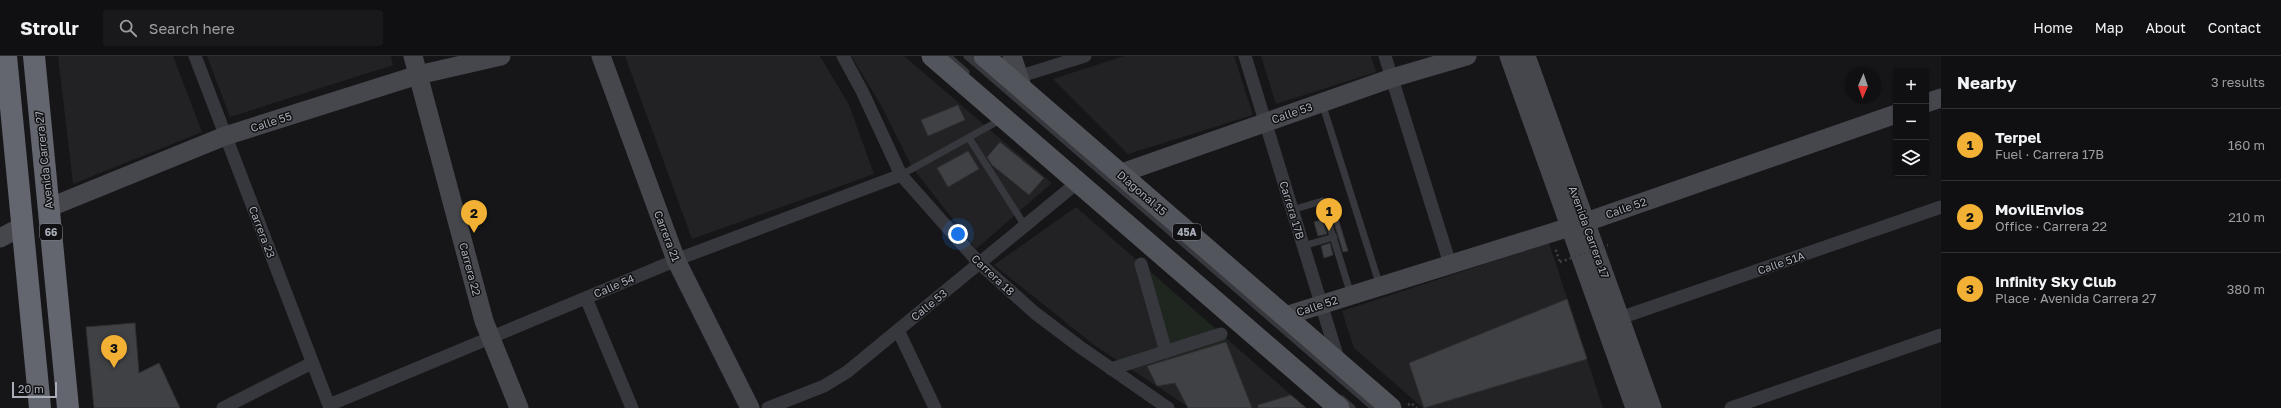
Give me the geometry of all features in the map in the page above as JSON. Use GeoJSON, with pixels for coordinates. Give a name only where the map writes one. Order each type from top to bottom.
{"type":"FeatureCollection","features":[{"type":"Feature","properties":{"kind":"highway","name":"66"},"geometry":{"type":"LineString","coordinates":[[6,56],[40,408]]}},
{"type":"Feature","properties":{"kind":"highway","name":"Avenida Carrera 27"},"geometry":{"type":"LineString","coordinates":[[34,56],[68,408]]}},
{"type":"Feature","properties":{"kind":"main road"},"geometry":{"type":"LineString","coordinates":[[932,56],[1078,182],[1337,401]]}},
{"type":"Feature","properties":{"kind":"main road","name":"Diagonal 15"},"geometry":{"type":"LineString","coordinates":[[984,56],[1017,82],[1119,174],[1339,363],[1399,407]]}},
{"type":"Feature","properties":{"kind":"street","name":"Carrera 23"},"geometry":{"type":"LineString","coordinates":[[195,56],[329,406]]}},
{"type":"Feature","properties":{"kind":"street","name":"Carrera 22"},"geometry":{"type":"LineString","coordinates":[[413,56],[478,300],[491,338],[519,408]]}},
{"type":"Feature","properties":{"kind":"street","name":"Calle 55"},"geometry":{"type":"LineString","coordinates":[[48,208],[225,136],[418,75],[501,56]]}},
{"type":"Feature","properties":{"kind":"street","name":"Carrera 21"},"geometry":{"type":"LineString","coordinates":[[601,56],[676,260],[750,408]]}},
{"type":"Feature","properties":{"kind":"street","name":"Carrera 18"},"geometry":{"type":"LineString","coordinates":[[842,56],[862,91],[902,175],[979,263],[1035,312],[1111,369],[1168,408]]}},
{"type":"Feature","properties":{"kind":"street"},"geometry":{"type":"LineString","coordinates":[[1012,56],[1017,82],[1085,56]]}},
{"type":"Feature","properties":{"kind":"street","name":"Carrera 17B"},"geometry":{"type":"LineString","coordinates":[[1245,56],[1339,363]]}},
{"type":"Feature","properties":{"kind":"street"},"geometry":{"type":"LineString","coordinates":[[1385,56],[1450,264]]}},
{"type":"Feature","properties":{"kind":"street","name":"Calle 53"},"geometry":{"type":"LineString","coordinates":[[1119,174],[1392,78],[1466,56]]}},
{"type":"Feature","properties":{"kind":"street","name":"Avenida Carrera 17"},"geometry":{"type":"LineString","coordinates":[[1509,56],[1578,224],[1620,318],[1652,408]]}},
{"type":"Feature","properties":{"kind":"street","name":"Avenida Carrera 17"},"geometry":{"type":"LineString","coordinates":[[1526,56],[1635,408]]}},
{"type":"Feature","properties":{"kind":"street"},"geometry":{"type":"LineString","coordinates":[[1929,102],[1941,98]]}},
{"type":"Feature","properties":{"kind":"street","name":"Calle 52"},"geometry":{"type":"LineString","coordinates":[[1285,316],[1578,224],[1893,115]]}},
{"type":"Feature","properties":{"kind":"street","name":"Calle 54"},"geometry":{"type":"LineString","coordinates":[[329,406],[676,260],[902,175]]}},
{"type":"Feature","properties":{"kind":"street","name":"Calle 53"},"geometry":{"type":"LineString","coordinates":[[768,408],[836,380],[1078,182]]}},
{"type":"Feature","properties":{"kind":"street","name":"Calle 51A"},"geometry":{"type":"LineString","coordinates":[[1620,318],[1941,207]]}},
{"type":"Feature","properties":{"kind":"street"},"geometry":{"type":"LineString","coordinates":[[0,238],[23,226]]}},
{"type":"Feature","properties":{"kind":"street"},"geometry":{"type":"LineString","coordinates":[[1141,264],[1166,352]]}},
{"type":"Feature","properties":{"kind":"street"},"geometry":{"type":"LineString","coordinates":[[586,298],[632,408]]}},
{"type":"Feature","properties":{"kind":"street"},"geometry":{"type":"LineString","coordinates":[[898,330],[936,408]]}},
{"type":"Feature","properties":{"kind":"street"},"geometry":{"type":"LineString","coordinates":[[1111,369],[1221,334]]}},
{"type":"Feature","properties":{"kind":"street"},"geometry":{"type":"LineString","coordinates":[[1731,408],[1941,335]]}},
{"type":"Feature","properties":{"kind":"street"},"geometry":{"type":"LineString","coordinates":[[223,408],[312,363]]}},
{"type":"Feature","properties":{"kind":"lane"},"geometry":{"type":"LineString","coordinates":[[948,56],[970,75]]}},
{"type":"Feature","properties":{"kind":"lane"},"geometry":{"type":"LineString","coordinates":[[967,56],[1374,408]]}},
{"type":"Feature","properties":{"kind":"lane"},"geometry":{"type":"LineString","coordinates":[[1322,103],[1380,286]]}},
{"type":"Feature","properties":{"kind":"lane"},"geometry":{"type":"LineString","coordinates":[[902,175],[1004,118]]}},
{"type":"Feature","properties":{"kind":"lane"},"geometry":{"type":"LineString","coordinates":[[969,138],[1025,226]]}},
{"type":"Feature","properties":{"kind":"lane"},"geometry":{"type":"LineString","coordinates":[[1292,210],[1322,200],[1351,295]]}},
{"type":"Feature","properties":{"kind":"lane"},"geometry":{"type":"LineString","coordinates":[[1303,246],[1334,237]]}},
{"type":"Feature","properties":{"kind":"lane"},"geometry":{"type":"LineString","coordinates":[[1337,401],[1352,408]]}},
{"type":"Feature","properties":{"kind":"path"},"geometry":{"type":"LineString","coordinates":[[1566,256],[1562,258],[1559,250],[1556,251],[1560,262],[1608,245]]}},
{"type":"Feature","properties":{"kind":"path"},"geometry":{"type":"LineString","coordinates":[[1399,407],[1411,403],[1417,408]]}},
{"type":"Feature","properties":{"kind":"shaded area"},"geometry":{"type":"Polygon","coordinates":[[[58,56],[173,56],[202,132],[73,184],[58,56]]]}},
{"type":"Feature","properties":{"kind":"shaded area"},"geometry":{"type":"Polygon","coordinates":[[[207,56],[391,56],[393,65],[230,117],[207,56]]]}},
{"type":"Feature","properties":{"kind":"shaded area"},"geometry":{"type":"Polygon","coordinates":[[[625,56],[820,56],[849,105],[874,174],[692,239],[625,56]]]}},
{"type":"Feature","properties":{"kind":"shaded area"},"geometry":{"type":"Polygon","coordinates":[[[851,56],[904,56],[1052,183],[976,249],[912,167],[881,105],[851,56]]]}},
{"type":"Feature","properties":{"kind":"shaded area"},"geometry":{"type":"Polygon","coordinates":[[[1124,56],[1234,56],[1253,115],[1128,154],[1053,79],[1124,56]]]}},
{"type":"Feature","properties":{"kind":"shaded area"},"geometry":{"type":"Polygon","coordinates":[[[1261,56],[1371,56],[1376,72],[1276,104],[1261,56]]]}},
{"type":"Feature","properties":{"kind":"shaded area"},"geometry":{"type":"Polygon","coordinates":[[[1076,207],[1306,408],[1190,408],[1094,345],[994,265],[1076,207]]]}},
{"type":"Feature","properties":{"kind":"shaded area"},"geometry":{"type":"Polygon","coordinates":[[[1549,243],[1603,408],[1423,408],[1354,348],[1342,311],[1549,243]]]}},
{"type":"Feature","properties":{"kind":"shaded area"},"geometry":{"type":"Polygon","coordinates":[[[1137,260],[1228,340],[1226,342],[1131,369],[1116,359],[1158,347],[1137,260]]]}},
{"type":"Feature","properties":{"kind":"building"},"geometry":{"type":"Polygon","coordinates":[[[958,105],[965,120],[928,136],[921,120],[958,105]]]}},
{"type":"Feature","properties":{"kind":"building"},"geometry":{"type":"Polygon","coordinates":[[[1000,142],[1044,178],[1029,195],[992,165],[987,157],[1000,142]]]}},
{"type":"Feature","properties":{"kind":"building"},"geometry":{"type":"Polygon","coordinates":[[[968,151],[979,169],[948,187],[937,168],[968,151]]]}},
{"type":"Feature","properties":{"kind":"building"},"geometry":{"type":"Polygon","coordinates":[[[1337,215],[1348,251],[1343,252],[1332,216],[1337,215]]]}},
{"type":"Feature","properties":{"kind":"building"},"geometry":{"type":"Polygon","coordinates":[[[1322,219],[1327,234],[1318,236],[1314,222],[1322,219]]]}},
{"type":"Feature","properties":{"kind":"building"},"geometry":{"type":"Polygon","coordinates":[[[1330,243],[1333,255],[1324,258],[1321,246],[1330,243]]]}},
{"type":"Feature","properties":{"kind":"building"},"geometry":{"type":"Polygon","coordinates":[[[1567,299],[1587,359],[1424,408],[1409,363],[1567,299]]]}},
{"type":"Feature","properties":{"kind":"building"},"geometry":{"type":"Polygon","coordinates":[[[135,323],[139,373],[159,363],[180,408],[94,408],[86,327],[135,323]]]}},
{"type":"Feature","properties":{"kind":"building"},"geometry":{"type":"Polygon","coordinates":[[[1226,342],[1252,408],[1188,408],[1175,383],[1157,386],[1147,366],[1226,342]]]}},
{"type":"Feature","properties":{"kind":"building"},"geometry":{"type":"Polygon","coordinates":[[[1291,395],[1306,408],[1258,408],[1258,405],[1291,395]]]}},
{"type":"Feature","properties":{"kind":"place","name":"Terpel"},"geometry":{"type":"Point","coordinates":[1329,231]}},
{"type":"Feature","properties":{"kind":"place","name":"MovilEnvios"},"geometry":{"type":"Point","coordinates":[474,233]}},
{"type":"Feature","properties":{"kind":"place","name":"Infinity Sky Club"},"geometry":{"type":"Point","coordinates":[114,368]}}]}
